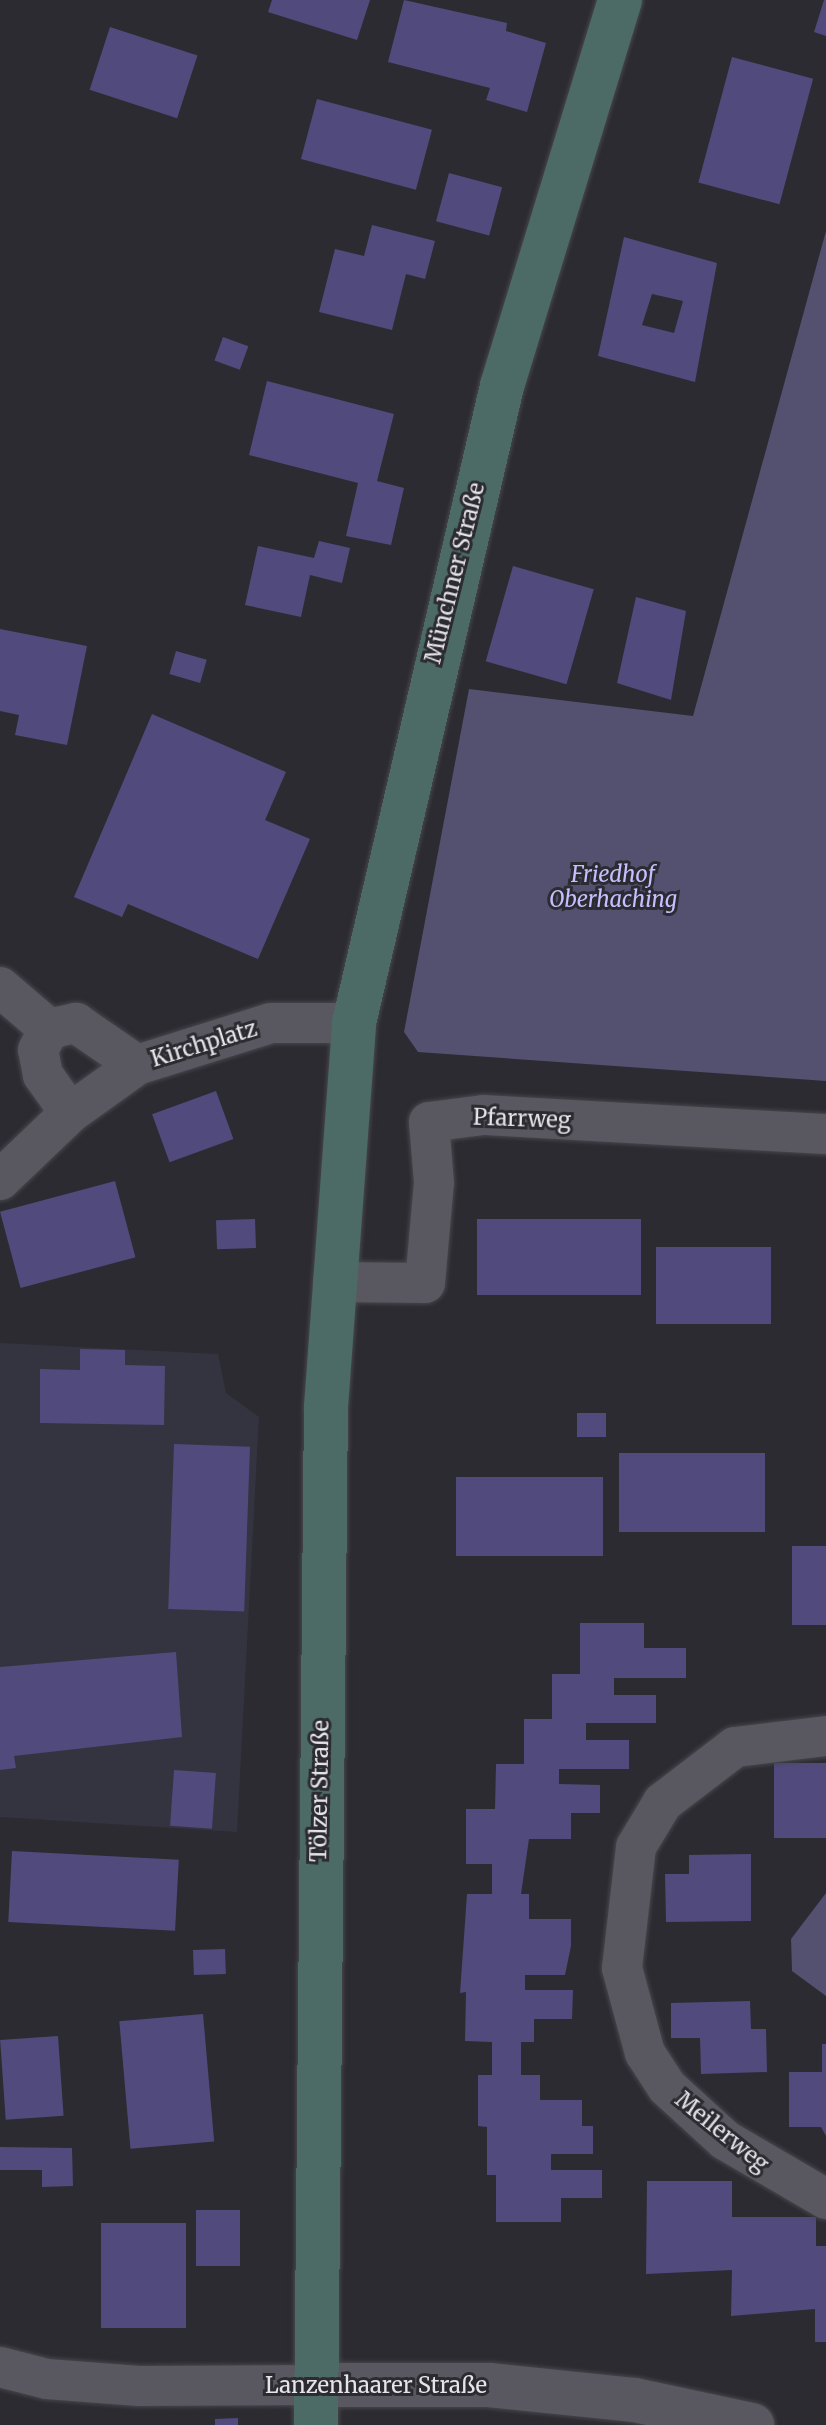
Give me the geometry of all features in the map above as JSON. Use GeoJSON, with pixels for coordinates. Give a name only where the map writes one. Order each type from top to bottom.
{"type":"FeatureCollection","features":[{"type":"Feature","properties":{"kind":"main road","name":"Münchner Straße"},"geometry":{"type":"LineString","coordinates":[[339,1157],[354,1023],[498,402],[620,0]]}},
{"type":"Feature","properties":{"kind":"main road","name":"Tölzer Straße"},"geometry":{"type":"LineString","coordinates":[[315,2405],[324,1481],[339,1157]]}},
{"type":"Feature","properties":{"kind":"street"},"geometry":{"type":"LineString","coordinates":[[0,987],[49,1029]]}},
{"type":"Feature","properties":{"kind":"street"},"geometry":{"type":"LineString","coordinates":[[70,1113],[43,1075],[38,1050],[49,1029],[76,1023],[137,1065]]}},
{"type":"Feature","properties":{"kind":"street","name":"Kirchplatz"},"geometry":{"type":"LineString","coordinates":[[0,1180],[70,1113],[137,1065],[271,1023],[354,1023]]}},
{"type":"Feature","properties":{"kind":"street","name":"Pfarrweg"},"geometry":{"type":"LineString","coordinates":[[333,1282],[425,1283],[434,1183],[429,1122],[484,1115],[824,1137]]}},
{"type":"Feature","properties":{"kind":"street","name":"Meilerweg"},"geometry":{"type":"LineString","coordinates":[[826,1736],[735,1747],[663,1802],[636,1847],[622,1968],[645,2053],[667,2087],[725,2140],[826,2199]]}},
{"type":"Feature","properties":{"kind":"street","name":"Lanzenhaarer Straße"},"geometry":{"type":"LineString","coordinates":[[0,2367],[35,2377],[315,2405],[489,2385],[635,2400],[752,2425]]}},
{"type":"Feature","properties":{"kind":"shaded area"},"geometry":{"type":"Polygon","coordinates":[[[0,1343],[218,1354],[226,1393],[259,1417],[237,1832],[0,1817],[0,1343]]]}},
{"type":"Feature","properties":{"kind":"green space","name":"Friedhof Oberhaching"},"geometry":{"type":"Polygon","coordinates":[[[826,231],[826,1081],[418,1052],[404,1032],[469,689],[693,716],[826,231]]]}},
{"type":"Feature","properties":{"kind":"green space"},"geometry":{"type":"Polygon","coordinates":[[[826,1893],[826,1996],[792,1971],[791,1939],[826,1893]]]}},
{"type":"Feature","properties":{"kind":"building"},"geometry":{"type":"Polygon","coordinates":[[[272,0],[370,0],[357,40],[268,12],[272,0]]]}},
{"type":"Feature","properties":{"kind":"building"},"geometry":{"type":"Polygon","coordinates":[[[404,0],[507,23],[506,31],[546,43],[527,112],[486,100],[490,88],[388,62],[404,0]]]}},
{"type":"Feature","properties":{"kind":"building"},"geometry":{"type":"Polygon","coordinates":[[[826,0],[826,36],[814,32],[826,0]]]}},
{"type":"Feature","properties":{"kind":"building"},"geometry":{"type":"Polygon","coordinates":[[[110,27],[197,55],[177,118],[90,90],[110,27]]]}},
{"type":"Feature","properties":{"kind":"building"},"geometry":{"type":"Polygon","coordinates":[[[732,57],[813,79],[779,204],[698,183],[732,57]]]}},
{"type":"Feature","properties":{"kind":"building"},"geometry":{"type":"Polygon","coordinates":[[[317,99],[432,130],[416,190],[301,159],[317,99]]]}},
{"type":"Feature","properties":{"kind":"building"},"geometry":{"type":"Polygon","coordinates":[[[449,173],[502,187],[489,236],[436,221],[449,173]]]}},
{"type":"Feature","properties":{"kind":"building"},"geometry":{"type":"Polygon","coordinates":[[[372,225],[435,241],[425,279],[406,274],[392,330],[319,312],[335,249],[364,256],[372,225]]]}},
{"type":"Feature","properties":{"kind":"building"},"geometry":{"type":"Polygon","coordinates":[[[624,237],[717,263],[695,382],[598,356],[624,237]],[[652,294],[642,325],[674,333],[683,301],[652,294]]]}},
{"type":"Feature","properties":{"kind":"building"},"geometry":{"type":"Polygon","coordinates":[[[223,337],[248,346],[240,370],[214,360],[223,337]]]}},
{"type":"Feature","properties":{"kind":"building"},"geometry":{"type":"Polygon","coordinates":[[[267,381],[394,414],[377,481],[404,488],[391,545],[346,536],[358,483],[249,455],[267,381]]]}},
{"type":"Feature","properties":{"kind":"building"},"geometry":{"type":"Polygon","coordinates":[[[319,541],[350,548],[342,583],[310,575],[301,617],[245,605],[258,546],[314,558],[319,541]]]}},
{"type":"Feature","properties":{"kind":"building"},"geometry":{"type":"Polygon","coordinates":[[[513,566],[594,589],[566,684],[486,661],[513,566]]]}},
{"type":"Feature","properties":{"kind":"building"},"geometry":{"type":"Polygon","coordinates":[[[636,597],[686,611],[671,700],[617,683],[636,597]]]}},
{"type":"Feature","properties":{"kind":"building"},"geometry":{"type":"Polygon","coordinates":[[[0,629],[87,646],[67,745],[15,735],[19,715],[0,711],[0,629]]]}},
{"type":"Feature","properties":{"kind":"building"},"geometry":{"type":"Polygon","coordinates":[[[176,651],[207,660],[200,683],[169,674],[176,651]]]}},
{"type":"Feature","properties":{"kind":"building"},"geometry":{"type":"Polygon","coordinates":[[[152,714],[286,772],[265,820],[310,839],[258,959],[128,904],[122,917],[74,897],[152,714]]]}},
{"type":"Feature","properties":{"kind":"building"},"geometry":{"type":"Polygon","coordinates":[[[216,1091],[233,1139],[170,1162],[152,1114],[216,1091]]]}},
{"type":"Feature","properties":{"kind":"building"},"geometry":{"type":"Polygon","coordinates":[[[115,1181],[135,1257],[21,1288],[0,1212],[115,1181]]]}},
{"type":"Feature","properties":{"kind":"building"},"geometry":{"type":"Polygon","coordinates":[[[255,1219],[256,1248],[217,1249],[216,1220],[255,1219]]]}},
{"type":"Feature","properties":{"kind":"building"},"geometry":{"type":"Polygon","coordinates":[[[477,1219],[641,1219],[641,1295],[477,1295],[477,1219]]]}},
{"type":"Feature","properties":{"kind":"building"},"geometry":{"type":"Polygon","coordinates":[[[656,1247],[771,1247],[771,1324],[656,1324],[656,1247]]]}},
{"type":"Feature","properties":{"kind":"building"},"geometry":{"type":"Polygon","coordinates":[[[80,1349],[125,1350],[125,1365],[165,1366],[164,1425],[40,1423],[40,1369],[80,1370],[80,1349]]]}},
{"type":"Feature","properties":{"kind":"building"},"geometry":{"type":"Polygon","coordinates":[[[577,1413],[606,1413],[606,1437],[577,1437],[577,1413]]]}},
{"type":"Feature","properties":{"kind":"building"},"geometry":{"type":"Polygon","coordinates":[[[174,1444],[250,1447],[244,1612],[168,1609],[174,1444]]]}},
{"type":"Feature","properties":{"kind":"building"},"geometry":{"type":"Polygon","coordinates":[[[619,1453],[765,1453],[765,1532],[619,1532],[619,1453]]]}},
{"type":"Feature","properties":{"kind":"building"},"geometry":{"type":"Polygon","coordinates":[[[456,1477],[603,1477],[603,1556],[456,1556],[456,1477]]]}},
{"type":"Feature","properties":{"kind":"building"},"geometry":{"type":"Polygon","coordinates":[[[792,1546],[826,1546],[826,1625],[792,1625],[792,1546]]]}},
{"type":"Feature","properties":{"kind":"building"},"geometry":{"type":"Polygon","coordinates":[[[580,1623],[644,1623],[644,1648],[686,1648],[686,1678],[614,1678],[614,1695],[656,1695],[656,1723],[586,1723],[586,1740],[629,1740],[629,1769],[559,1769],[559,1784],[600,1785],[600,1813],[571,1813],[571,1839],[529,1839],[521,1894],[529,1894],[529,1919],[571,1919],[571,1946],[565,1975],[525,1975],[525,1990],[573,1990],[572,2019],[534,2019],[534,2042],[521,2042],[521,2075],[540,2075],[540,2100],[582,2100],[582,2126],[593,2126],[593,2154],[551,2154],[551,2170],[602,2170],[602,2198],[561,2198],[561,2222],[496,2222],[496,2175],[487,2175],[487,2127],[478,2126],[478,2075],[492,2075],[492,2042],[465,2041],[466,1992],[460,1993],[467,1894],[492,1894],[492,1864],[466,1864],[466,1809],[495,1809],[496,1764],[524,1764],[524,1719],[552,1719],[552,1674],[580,1674],[580,1623]]]}},
{"type":"Feature","properties":{"kind":"building"},"geometry":{"type":"Polygon","coordinates":[[[176,1652],[182,1737],[14,1756],[16,1768],[0,1770],[0,1667],[176,1652]]]}},
{"type":"Feature","properties":{"kind":"building"},"geometry":{"type":"Polygon","coordinates":[[[774,1763],[826,1763],[826,1838],[774,1838],[774,1763]]]}},
{"type":"Feature","properties":{"kind":"building"},"geometry":{"type":"Polygon","coordinates":[[[174,1770],[216,1773],[212,1829],[170,1826],[174,1770]]]}},
{"type":"Feature","properties":{"kind":"building"},"geometry":{"type":"Polygon","coordinates":[[[12,1851],[179,1860],[175,1931],[8,1922],[12,1851]]]}},
{"type":"Feature","properties":{"kind":"building"},"geometry":{"type":"Polygon","coordinates":[[[751,1854],[751,1921],[666,1922],[665,1874],[689,1874],[689,1855],[751,1854]]]}},
{"type":"Feature","properties":{"kind":"building"},"geometry":{"type":"Polygon","coordinates":[[[225,1949],[226,1974],[194,1975],[193,1950],[225,1949]]]}},
{"type":"Feature","properties":{"kind":"building"},"geometry":{"type":"Polygon","coordinates":[[[750,2001],[751,2029],[766,2029],[767,2072],[701,2074],[700,2038],[671,2038],[671,2003],[750,2001]]]}},
{"type":"Feature","properties":{"kind":"building"},"geometry":{"type":"Polygon","coordinates":[[[203,2014],[214,2142],[130,2149],[119,2021],[203,2014]]]}},
{"type":"Feature","properties":{"kind":"building"},"geometry":{"type":"Polygon","coordinates":[[[58,2036],[64,2116],[6,2120],[0,2040],[58,2036]]]}},
{"type":"Feature","properties":{"kind":"building"},"geometry":{"type":"Polygon","coordinates":[[[822,2044],[826,2044],[826,2136],[821,2127],[789,2127],[789,2072],[822,2072],[822,2044]]]}},
{"type":"Feature","properties":{"kind":"building"},"geometry":{"type":"Polygon","coordinates":[[[0,2147],[72,2148],[73,2186],[42,2187],[42,2170],[0,2170],[0,2147]]]}},
{"type":"Feature","properties":{"kind":"building"},"geometry":{"type":"Polygon","coordinates":[[[647,2181],[732,2181],[732,2217],[816,2217],[816,2246],[826,2246],[826,2342],[815,2342],[815,2309],[731,2316],[732,2270],[646,2274],[647,2181]]]}},
{"type":"Feature","properties":{"kind":"building"},"geometry":{"type":"Polygon","coordinates":[[[196,2210],[240,2210],[240,2266],[196,2266],[196,2210]]]}},
{"type":"Feature","properties":{"kind":"building"},"geometry":{"type":"Polygon","coordinates":[[[101,2223],[186,2223],[186,2328],[101,2328],[101,2223]]]}},
{"type":"Feature","properties":{"kind":"building"},"geometry":{"type":"Polygon","coordinates":[[[238,2418],[238,2425],[215,2425],[215,2419],[238,2418]]]}}]}
